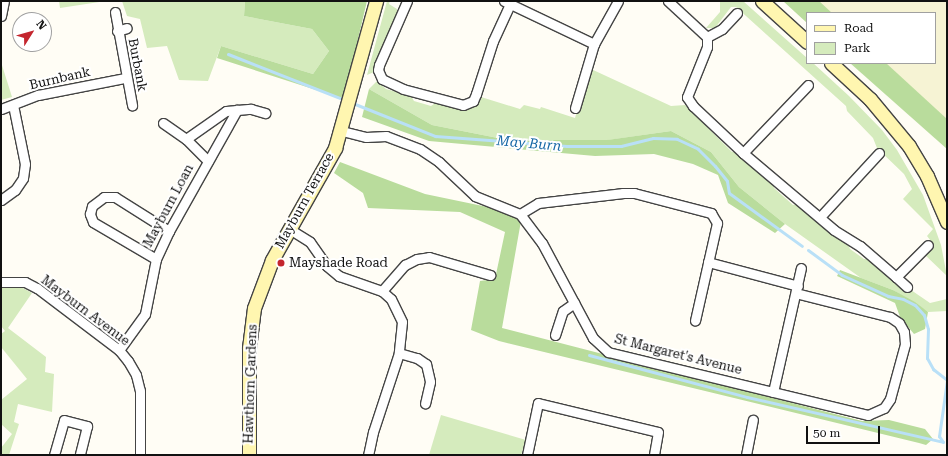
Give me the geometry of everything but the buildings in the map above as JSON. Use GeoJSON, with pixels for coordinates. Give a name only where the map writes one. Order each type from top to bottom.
{"type":"FeatureCollection","features":[{"type":"Feature","properties":{"kind":"main road","name":"Mayburn Terrace"},"geometry":{"type":"LineString","coordinates":[[259,289],[272,260],[291,230],[326,166],[342,131],[376,1]]}},
{"type":"Feature","properties":{"kind":"main road"},"geometry":{"type":"LineString","coordinates":[[762,1],[806,41]]}},
{"type":"Feature","properties":{"kind":"main road"},"geometry":{"type":"LineString","coordinates":[[832,64],[874,104],[909,146],[927,176],[947,222]]}},
{"type":"Feature","properties":{"kind":"main road","name":"Hawthorn Gardens"},"geometry":{"type":"LineString","coordinates":[[249,455],[249,348],[254,308],[259,289]]}},
{"type":"Feature","properties":{"kind":"street"},"geometry":{"type":"LineString","coordinates":[[1,15],[4,1]]}},
{"type":"Feature","properties":{"kind":"street"},"geometry":{"type":"LineString","coordinates":[[575,108],[594,44],[618,1]]}},
{"type":"Feature","properties":{"kind":"street"},"geometry":{"type":"LineString","coordinates":[[668,1],[707,37],[707,48],[687,97],[693,106],[743,153],[907,287]]}},
{"type":"Feature","properties":{"kind":"street"},"geometry":{"type":"LineString","coordinates":[[403,4],[379,64],[382,80],[403,89],[463,104],[473,101],[507,2],[594,44]]}},
{"type":"Feature","properties":{"kind":"street","name":"Burbank"},"geometry":{"type":"LineString","coordinates":[[115,12],[125,78],[132,105]]}},
{"type":"Feature","properties":{"kind":"street"},"geometry":{"type":"LineString","coordinates":[[707,37],[722,29],[736,13]]}},
{"type":"Feature","properties":{"kind":"street","name":"Burbank"},"geometry":{"type":"LineString","coordinates":[[117,31],[127,28]]}},
{"type":"Feature","properties":{"kind":"street","name":"Burnbank"},"geometry":{"type":"LineString","coordinates":[[1,109],[38,95],[125,78]]}},
{"type":"Feature","properties":{"kind":"street"},"geometry":{"type":"LineString","coordinates":[[743,153],[808,85]]}},
{"type":"Feature","properties":{"kind":"street"},"geometry":{"type":"LineString","coordinates":[[1,200],[15,190],[22,178],[25,164],[13,105]]}},
{"type":"Feature","properties":{"kind":"street"},"geometry":{"type":"LineString","coordinates":[[186,139],[226,111],[251,109],[265,113]]}},
{"type":"Feature","properties":{"kind":"street","name":"Mayburn Loan"},"geometry":{"type":"LineString","coordinates":[[119,350],[145,314],[156,259],[169,231],[237,110]]}},
{"type":"Feature","properties":{"kind":"street","name":"Mayburn Loan"},"geometry":{"type":"LineString","coordinates":[[163,123],[186,139],[208,161]]}},
{"type":"Feature","properties":{"kind":"street"},"geometry":{"type":"LineString","coordinates":[[342,131],[366,137],[386,136],[420,149],[439,162],[475,196],[520,214],[538,203],[623,193],[634,193],[711,213],[717,223],[695,320]]}},
{"type":"Feature","properties":{"kind":"street"},"geometry":{"type":"LineString","coordinates":[[820,217],[879,153]]}},
{"type":"Feature","properties":{"kind":"street"},"geometry":{"type":"LineString","coordinates":[[156,259],[93,222],[90,214],[92,206],[104,197],[115,197],[169,231]]}},
{"type":"Feature","properties":{"kind":"street","name":"St Margaret's Avenue"},"geometry":{"type":"LineString","coordinates":[[520,214],[542,242],[593,338],[608,352],[868,416],[876,414],[884,408],[890,399],[905,344],[904,332],[890,317],[708,262]]}},
{"type":"Feature","properties":{"kind":"street"},"geometry":{"type":"LineString","coordinates":[[291,230],[310,242],[327,266],[339,276],[382,291],[391,299],[402,322],[399,353],[373,432],[368,455]]}},
{"type":"Feature","properties":{"kind":"street"},"geometry":{"type":"LineString","coordinates":[[896,277],[928,245]]}},
{"type":"Feature","properties":{"kind":"street"},"geometry":{"type":"LineString","coordinates":[[382,291],[395,274],[417,258],[429,257],[444,260],[483,275]]}},
{"type":"Feature","properties":{"kind":"street"},"geometry":{"type":"LineString","coordinates":[[774,392],[801,268]]}},
{"type":"Feature","properties":{"kind":"street","name":"Mayburn Avenue"},"geometry":{"type":"LineString","coordinates":[[1,282],[25,282],[37,288],[119,350],[136,375],[140,391],[140,455]]}},
{"type":"Feature","properties":{"kind":"street"},"geometry":{"type":"LineString","coordinates":[[555,335],[563,311],[574,303]]}},
{"type":"Feature","properties":{"kind":"street"},"geometry":{"type":"LineString","coordinates":[[399,353],[418,358],[426,364],[430,382],[425,403]]}},
{"type":"Feature","properties":{"kind":"street"},"geometry":{"type":"LineString","coordinates":[[527,455],[538,403],[658,432],[654,455]]}},
{"type":"Feature","properties":{"kind":"street"},"geometry":{"type":"LineString","coordinates":[[54,455],[64,420],[87,426],[80,455]]}},
{"type":"Feature","properties":{"kind":"street"},"geometry":{"type":"LineString","coordinates":[[746,455],[753,420]]}},
{"type":"Feature","properties":{"kind":"shaded area"},"geometry":{"type":"Polygon","coordinates":[[[816,1],[947,1],[947,125],[882,64],[936,64],[936,12],[828,12],[816,1]]]}},
{"type":"Feature","properties":{"kind":"green space"},"geometry":{"type":"Polygon","coordinates":[[[59,1],[106,1],[60,8],[59,1]]]}},
{"type":"Feature","properties":{"kind":"green space"},"geometry":{"type":"Polygon","coordinates":[[[122,1],[245,1],[244,16],[312,29],[329,51],[313,74],[221,46],[208,81],[179,80],[167,46],[147,48],[140,19],[127,16],[122,1]]]}},
{"type":"Feature","properties":{"kind":"green space"},"geometry":{"type":"Polygon","coordinates":[[[245,1],[367,1],[344,99],[217,58],[221,46],[313,74],[329,51],[312,29],[244,16],[245,1]]]}},
{"type":"Feature","properties":{"kind":"green space"},"geometry":{"type":"Polygon","coordinates":[[[387,1],[390,1],[389,4],[397,9],[397,13],[374,72],[367,75],[387,1]]]}},
{"type":"Feature","properties":{"kind":"green space"},"geometry":{"type":"Polygon","coordinates":[[[720,1],[743,1],[806,57],[806,64],[814,64],[849,96],[882,130],[897,150],[923,195],[941,245],[947,276],[925,255],[934,245],[927,236],[933,229],[903,199],[912,189],[904,174],[877,148],[873,138],[847,111],[846,106],[736,7],[731,7],[715,28],[706,28],[720,12],[720,1]]]}},
{"type":"Feature","properties":{"kind":"green space"},"geometry":{"type":"Polygon","coordinates":[[[783,1],[819,1],[831,12],[806,12],[806,22],[783,1]]]}},
{"type":"Feature","properties":{"kind":"green space"},"geometry":{"type":"Polygon","coordinates":[[[1,62],[12,97],[1,100],[1,62]]]}},
{"type":"Feature","properties":{"kind":"green space"},"geometry":{"type":"Polygon","coordinates":[[[851,64],[887,64],[947,119],[947,149],[851,64]]]}},
{"type":"Feature","properties":{"kind":"green space"},"geometry":{"type":"Polygon","coordinates":[[[591,69],[671,106],[685,105],[732,152],[736,152],[773,183],[774,188],[793,205],[797,204],[848,244],[850,249],[864,259],[869,259],[903,291],[911,290],[930,303],[947,299],[947,311],[928,312],[893,290],[861,278],[785,224],[739,187],[711,152],[671,131],[608,140],[508,140],[432,125],[369,89],[377,81],[386,89],[411,96],[414,101],[431,106],[437,102],[465,111],[475,106],[481,97],[520,109],[524,105],[540,109],[541,107],[575,118],[577,111],[580,111],[591,69]]]}},
{"type":"Feature","properties":{"kind":"green space"},"geometry":{"type":"Polygon","coordinates":[[[369,89],[432,125],[508,140],[607,140],[671,131],[711,152],[739,187],[785,224],[775,233],[728,203],[718,175],[693,164],[654,154],[595,156],[429,141],[362,117],[369,89]]]}},
{"type":"Feature","properties":{"kind":"green space"},"geometry":{"type":"Polygon","coordinates":[[[340,162],[425,194],[502,210],[521,221],[502,328],[862,421],[889,420],[925,429],[933,439],[926,445],[499,341],[471,330],[480,281],[495,279],[505,232],[460,212],[368,208],[363,193],[334,173],[340,162]]]}},
{"type":"Feature","properties":{"kind":"green space"},"geometry":{"type":"Polygon","coordinates":[[[840,270],[893,290],[915,302],[928,312],[925,329],[914,334],[900,317],[895,303],[837,276],[840,270]]]}},
{"type":"Feature","properties":{"kind":"green space"},"geometry":{"type":"Polygon","coordinates":[[[12,285],[21,287],[32,293],[8,328],[46,357],[45,372],[54,374],[52,412],[18,404],[14,422],[19,424],[9,455],[1,455],[1,448],[12,434],[1,424],[1,400],[27,379],[1,347],[1,334],[5,331],[1,326],[1,287],[12,285]]]}},
{"type":"Feature","properties":{"kind":"green space"},"geometry":{"type":"Polygon","coordinates":[[[441,415],[526,440],[521,455],[429,455],[441,415]]]}},
{"type":"Feature","properties":{"kind":"waterway","name":"May Burn"},"geometry":{"type":"LineString","coordinates":[[228,54],[345,100]]}},
{"type":"Feature","properties":{"kind":"waterway","name":"May Burn"},"geometry":{"type":"LineString","coordinates":[[350,102],[435,136],[567,146],[621,146],[653,138],[677,139],[698,149],[715,166],[727,181],[729,193],[802,246]]}},
{"type":"Feature","properties":{"kind":"waterway","name":"May Burn"},"geometry":{"type":"LineString","coordinates":[[808,250],[842,275],[888,296],[903,299],[915,305],[924,315],[928,329],[927,358],[933,369],[947,380],[939,436],[943,442]]}},
{"type":"Feature","properties":{"kind":"waterway"},"geometry":{"type":"LineString","coordinates":[[589,355],[747,397],[943,442]]}},
{"type":"Feature","properties":{"kind":"place","name":"Mayshade Road"},"geometry":{"type":"Point","coordinates":[281,263]}}]}
